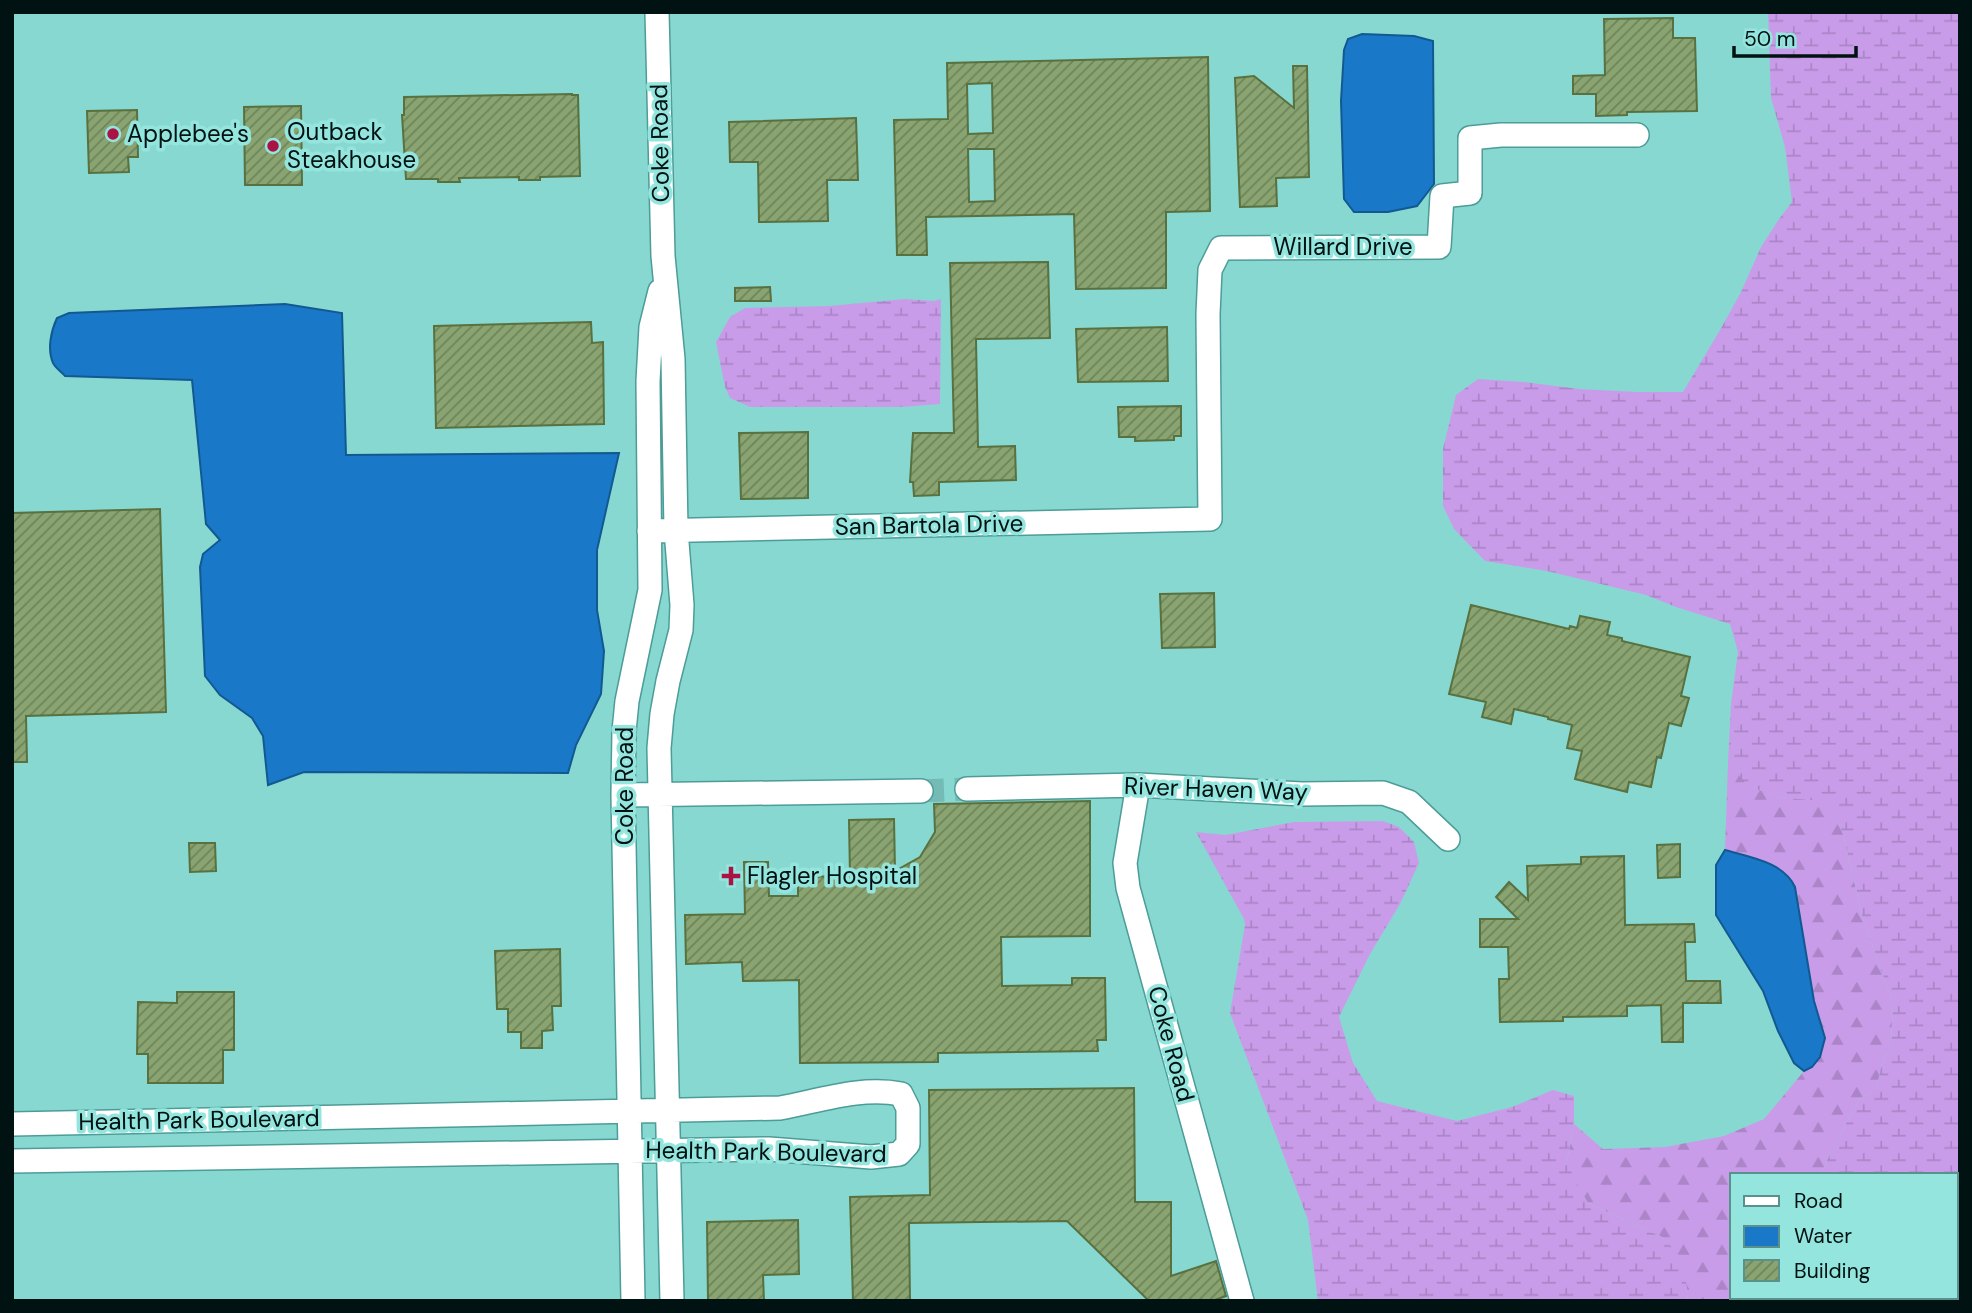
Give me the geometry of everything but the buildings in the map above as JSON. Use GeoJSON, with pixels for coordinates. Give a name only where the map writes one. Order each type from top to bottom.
{"type":"FeatureCollection","features":[{"type":"Feature","properties":{"kind":"street","name":"Coke Road"},"geometry":{"type":"LineString","coordinates":[[657,12],[664,274],[673,359],[676,530],[682,605],[681,630],[667,681],[659,748],[671,1301]]}},
{"type":"Feature","properties":{"kind":"street","name":"Willard Drive"},"geometry":{"type":"LineString","coordinates":[[1210,519],[1208,305],[1210,270],[1221,248],[1439,247],[1442,196],[1470,193],[1470,138],[1501,135],[1637,135]]}},
{"type":"Feature","properties":{"kind":"street","name":"Coke Road"},"geometry":{"type":"LineString","coordinates":[[633,1301],[624,731],[627,701],[650,590],[648,381],[651,327],[664,274]]}},
{"type":"Feature","properties":{"kind":"street","name":"San Bartola Drive"},"geometry":{"type":"LineString","coordinates":[[649,531],[1210,519]]}},
{"type":"Feature","properties":{"kind":"street","name":"Coke Road"},"geometry":{"type":"LineString","coordinates":[[1138,785],[1125,863],[1128,888],[1242,1301]]}},
{"type":"Feature","properties":{"kind":"street","name":"River Haven Way"},"geometry":{"type":"LineString","coordinates":[[967,789],[1138,785],[1302,794],[1383,793],[1409,802],[1448,839]]}},
{"type":"Feature","properties":{"kind":"street"},"geometry":{"type":"LineString","coordinates":[[623,795],[921,791]]}},
{"type":"Feature","properties":{"kind":"street","name":"Health Park Boulevard"},"geometry":{"type":"LineString","coordinates":[[12,1124],[769,1109],[883,1090],[901,1094],[908,1108],[908,1144],[899,1154],[871,1157],[769,1149],[12,1161]]}},
{"type":"Feature","properties":{"kind":"street"},"geometry":{"type":"LineString","coordinates":[[769,1109],[769,1149]]}},
{"type":"Feature","properties":{"kind":"street"},"geometry":{"type":"LineString","coordinates":[[260,1119],[260,1157]]}},
{"type":"Feature","properties":{"kind":"street"},"geometry":{"type":"LineString","coordinates":[[81,1123],[82,1160]]}},
{"type":"Feature","properties":{"kind":"green space"},"geometry":{"type":"Polygon","coordinates":[[[1768,12],[1960,12],[1960,1301],[1799,1301],[1958,1299],[1958,1173],[1822,1173],[1860,1099],[1877,1088],[1881,1066],[1891,1043],[1893,1004],[1862,915],[1843,834],[1831,802],[1779,797],[1748,786],[1728,762],[1731,704],[1738,652],[1730,624],[1646,595],[1547,571],[1485,561],[1454,529],[1443,506],[1443,449],[1456,395],[1478,379],[1579,389],[1683,392],[1741,292],[1761,247],[1792,202],[1785,147],[1771,98],[1768,12]]]}},
{"type":"Feature","properties":{"kind":"green space"},"geometry":{"type":"Polygon","coordinates":[[[905,299],[941,299],[940,404],[902,407],[750,407],[730,398],[725,387],[716,342],[730,317],[745,308],[829,306],[905,299]]]}},
{"type":"Feature","properties":{"kind":"green space"},"geometry":{"type":"Polygon","coordinates":[[[1728,762],[1749,786],[1779,797],[1831,801],[1843,834],[1862,915],[1893,1004],[1891,1043],[1881,1066],[1877,1088],[1860,1099],[1822,1173],[1730,1173],[1730,1299],[1799,1301],[1687,1301],[1688,1293],[1664,1238],[1588,1203],[1567,1162],[1574,1124],[1603,1149],[1665,1147],[1724,1136],[1764,1119],[1804,1071],[1812,1067],[1820,1057],[1825,1038],[1814,1001],[1795,887],[1741,855],[1725,850],[1728,762]]]}},
{"type":"Feature","properties":{"kind":"green space"},"geometry":{"type":"Polygon","coordinates":[[[1383,821],[1399,827],[1414,842],[1419,863],[1339,1017],[1353,1063],[1377,1101],[1457,1121],[1512,1107],[1553,1090],[1574,1096],[1574,1124],[1567,1162],[1578,1186],[1588,1203],[1664,1238],[1681,1258],[1687,1301],[1318,1301],[1308,1220],[1230,1013],[1244,919],[1196,832],[1225,835],[1294,822],[1383,821]]]}},
{"type":"Feature","properties":{"kind":"water"},"geometry":{"type":"Polygon","coordinates":[[[1362,34],[1414,36],[1433,41],[1434,184],[1417,206],[1388,212],[1354,212],[1344,199],[1341,101],[1344,50],[1348,39],[1362,34]]]}},
{"type":"Feature","properties":{"kind":"water"},"geometry":{"type":"Polygon","coordinates":[[[285,304],[342,313],[346,455],[619,453],[597,550],[597,610],[604,651],[601,694],[576,745],[568,773],[304,772],[268,785],[263,736],[252,718],[220,695],[205,676],[200,567],[203,554],[220,540],[206,524],[192,380],[65,376],[53,363],[50,346],[57,318],[69,313],[285,304]]]}},
{"type":"Feature","properties":{"kind":"water"},"geometry":{"type":"Polygon","coordinates":[[[1725,850],[1774,866],[1790,879],[1795,887],[1814,1001],[1825,1038],[1820,1057],[1812,1067],[1804,1071],[1794,1063],[1763,991],[1716,915],[1716,865],[1725,850]]]}},
{"type":"Feature","properties":{"kind":"tunnel"},"geometry":{"type":"LineString","coordinates":[[921,791],[967,789]]}},
{"type":"Feature","properties":{"kind":"place","name":"Applebee's"},"geometry":{"type":"Point","coordinates":[113,134]}},
{"type":"Feature","properties":{"kind":"place","name":"Outback Steakhouse"},"geometry":{"type":"Point","coordinates":[273,146]}},
{"type":"Feature","properties":{"kind":"place","name":"Flagler Hospital"},"geometry":{"type":"Point","coordinates":[731,876]}}]}
